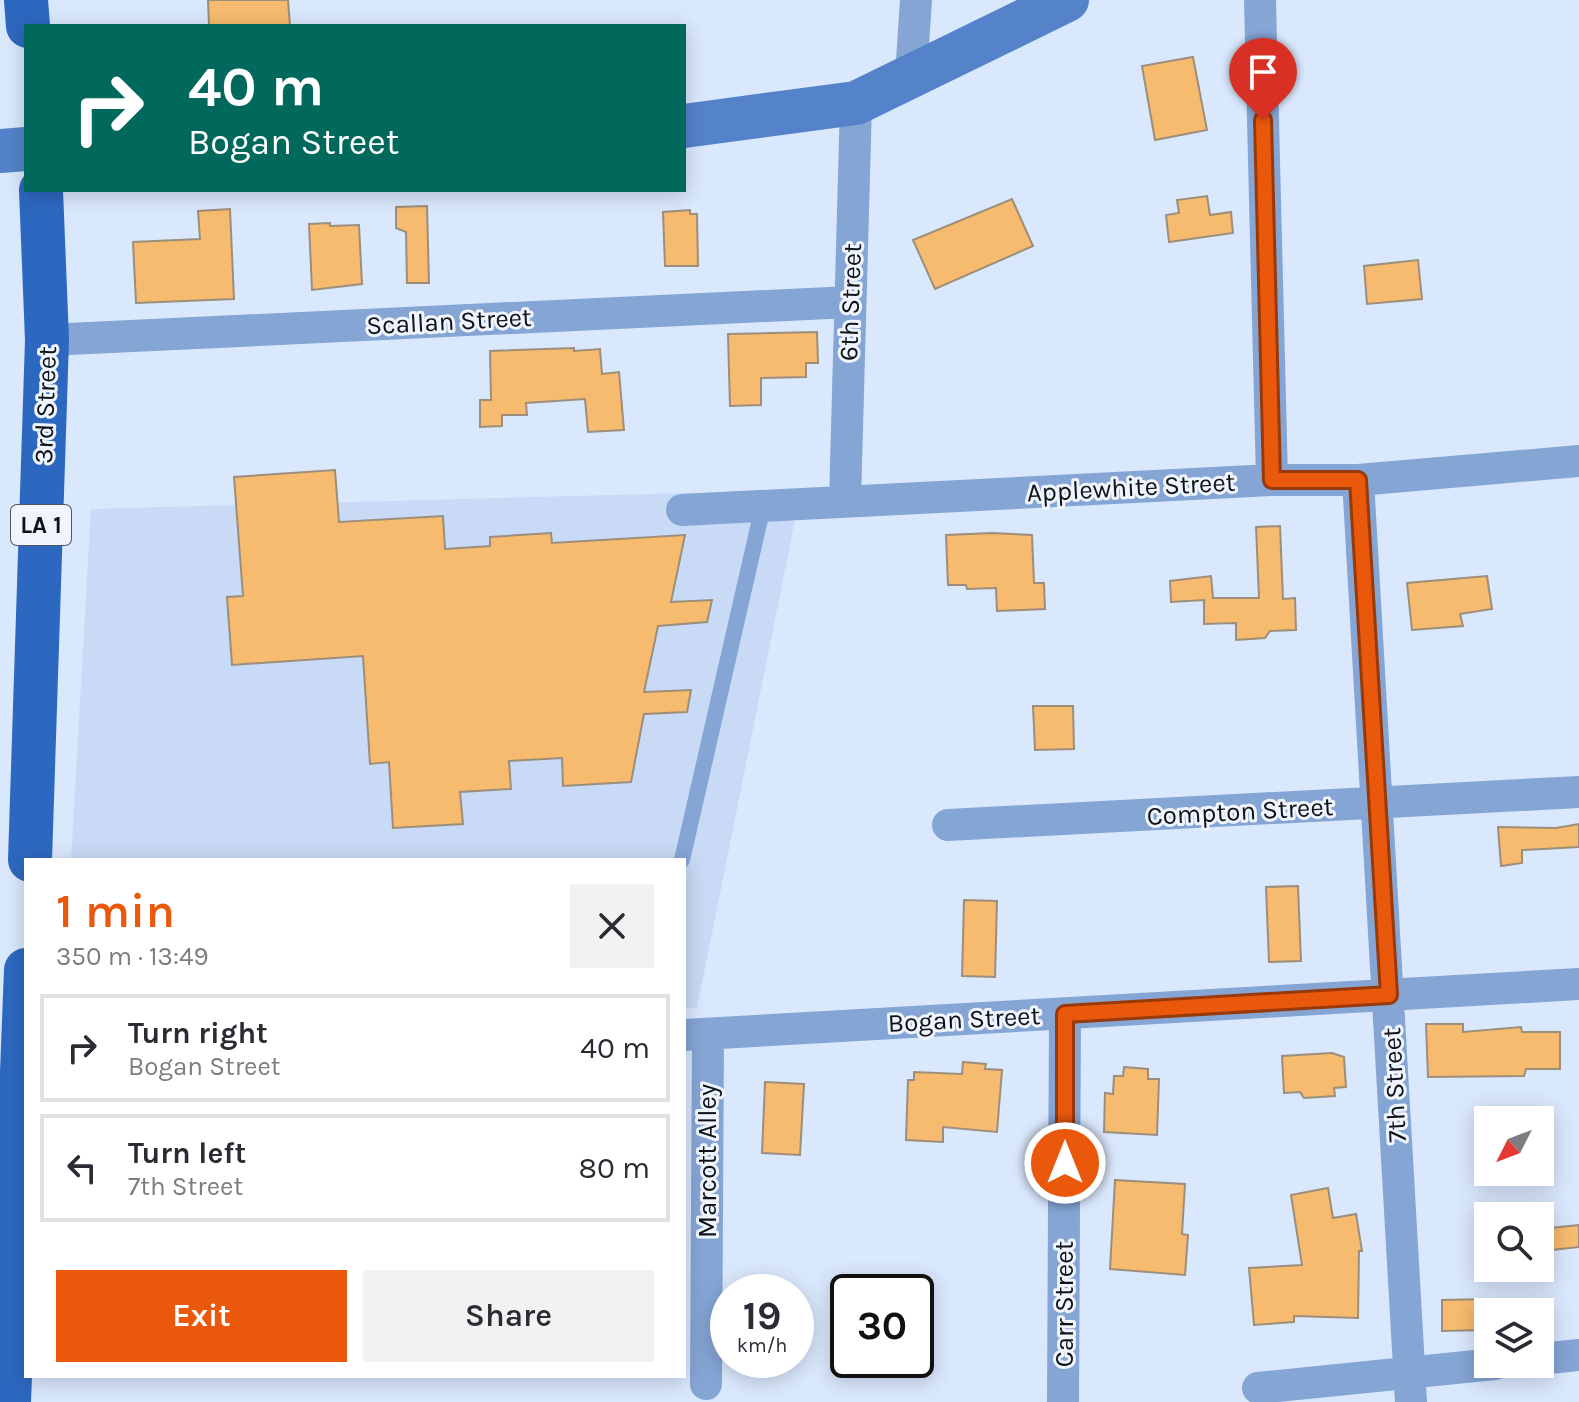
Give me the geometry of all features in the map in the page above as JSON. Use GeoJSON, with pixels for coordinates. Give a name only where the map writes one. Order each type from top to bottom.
{"type":"FeatureCollection","features":[{"type":"Feature","properties":{"kind":"main road"},"geometry":{"type":"LineString","coordinates":[[26,0],[28,24]]}},
{"type":"Feature","properties":{"kind":"main road"},"geometry":{"type":"LineString","coordinates":[[686,126],[856,103],[1067,0]]}},
{"type":"Feature","properties":{"kind":"main road"},"geometry":{"type":"LineString","coordinates":[[0,151],[24,149]]}},
{"type":"Feature","properties":{"kind":"main road","name":"3rd Street"},"geometry":{"type":"LineString","coordinates":[[30,858],[47,340],[41,192]]}},
{"type":"Feature","properties":{"kind":"main road"},"geometry":{"type":"LineString","coordinates":[[9,1402],[16,1071],[24,990]]}},
{"type":"Feature","properties":{"kind":"street"},"geometry":{"type":"LineString","coordinates":[[911,76],[916,0]]}},
{"type":"Feature","properties":{"kind":"street"},"geometry":{"type":"LineString","coordinates":[[1260,0],[1272,480]]}},
{"type":"Feature","properties":{"kind":"street","name":"6th Street"},"geometry":{"type":"LineString","coordinates":[[845,501],[856,103]]}},
{"type":"Feature","properties":{"kind":"street","name":"Scallan Street"},"geometry":{"type":"LineString","coordinates":[[47,340],[850,302]]}},
{"type":"Feature","properties":{"kind":"street","name":"Applewhite Street"},"geometry":{"type":"LineString","coordinates":[[682,510],[1272,480],[1358,480],[1579,461]]}},
{"type":"Feature","properties":{"kind":"street","name":"7th Street"},"geometry":{"type":"LineString","coordinates":[[1358,480],[1410,1387]]}},
{"type":"Feature","properties":{"kind":"street","name":"Compton Street"},"geometry":{"type":"LineString","coordinates":[[948,825],[1378,805],[1579,792]]}},
{"type":"Feature","properties":{"kind":"street","name":"Bogan Street"},"geometry":{"type":"LineString","coordinates":[[696,1034],[1579,984]]}},
{"type":"Feature","properties":{"kind":"street","name":"Carr Street"},"geometry":{"type":"LineString","coordinates":[[1063,1402],[1065,1014]]}},
{"type":"Feature","properties":{"kind":"street","name":"Marcott Alley"},"geometry":{"type":"LineString","coordinates":[[696,1034],[706,1384]]}},
{"type":"Feature","properties":{"kind":"street"},"geometry":{"type":"LineString","coordinates":[[1554,1358],[1579,1355]]}},
{"type":"Feature","properties":{"kind":"street"},"geometry":{"type":"LineString","coordinates":[[1258,1388],[1410,1387],[1474,1370]]}},
{"type":"Feature","properties":{"kind":"lane"},"geometry":{"type":"LineString","coordinates":[[682,858],[763,506]]}},
{"type":"Feature","properties":{"kind":"shaded area"},"geometry":{"type":"Polygon","coordinates":[[[801,490],[697,1008],[686,1008],[686,858],[71,858],[91,509],[801,490]]]}},
{"type":"Feature","properties":{"kind":"building"},"geometry":{"type":"Polygon","coordinates":[[[208,0],[288,0],[290,24],[209,24],[208,0]]]}},
{"type":"Feature","properties":{"kind":"building"},"geometry":{"type":"Polygon","coordinates":[[[1193,57],[1207,130],[1155,140],[1142,66],[1193,57]]]}},
{"type":"Feature","properties":{"kind":"building"},"geometry":{"type":"Polygon","coordinates":[[[1207,196],[1210,215],[1231,212],[1233,233],[1169,242],[1166,215],[1179,213],[1177,200],[1207,196]]]}},
{"type":"Feature","properties":{"kind":"building"},"geometry":{"type":"Polygon","coordinates":[[[1012,199],[1033,246],[935,289],[913,240],[1012,199]]]}},
{"type":"Feature","properties":{"kind":"building"},"geometry":{"type":"Polygon","coordinates":[[[427,206],[429,283],[407,283],[406,232],[396,228],[396,207],[427,206]]]}},
{"type":"Feature","properties":{"kind":"building"},"geometry":{"type":"Polygon","coordinates":[[[230,209],[234,299],[136,303],[133,242],[200,239],[198,211],[230,209]]]}},
{"type":"Feature","properties":{"kind":"building"},"geometry":{"type":"Polygon","coordinates":[[[690,210],[690,214],[697,214],[698,266],[665,266],[663,212],[690,210]]]}},
{"type":"Feature","properties":{"kind":"building"},"geometry":{"type":"Polygon","coordinates":[[[330,223],[330,226],[359,225],[362,284],[312,290],[309,224],[330,223]]]}},
{"type":"Feature","properties":{"kind":"building"},"geometry":{"type":"Polygon","coordinates":[[[1418,260],[1422,299],[1367,304],[1364,266],[1418,260]]]}},
{"type":"Feature","properties":{"kind":"building"},"geometry":{"type":"Polygon","coordinates":[[[817,332],[818,363],[806,363],[806,377],[761,378],[761,405],[730,406],[728,334],[817,332]]]}},
{"type":"Feature","properties":{"kind":"building"},"geometry":{"type":"Polygon","coordinates":[[[574,348],[574,351],[600,349],[602,374],[619,372],[624,430],[588,432],[585,399],[526,403],[527,415],[502,415],[502,426],[480,427],[480,400],[491,400],[490,351],[574,348]]]}},
{"type":"Feature","properties":{"kind":"building"},"geometry":{"type":"Polygon","coordinates":[[[335,470],[339,522],[443,516],[445,549],[490,546],[490,537],[551,533],[552,543],[685,535],[671,602],[712,600],[707,622],[658,626],[644,692],[691,690],[687,712],[644,714],[631,782],[563,786],[562,758],[509,761],[511,789],[460,792],[463,824],[393,828],[389,762],[370,764],[363,656],[232,665],[227,597],[243,596],[234,477],[335,470]]]}},
{"type":"Feature","properties":{"kind":"building"},"geometry":{"type":"Polygon","coordinates":[[[1280,526],[1283,599],[1295,598],[1296,630],[1270,631],[1265,638],[1236,640],[1236,623],[1204,624],[1204,600],[1171,602],[1170,581],[1211,576],[1213,598],[1259,598],[1256,527],[1280,526]]]}},
{"type":"Feature","properties":{"kind":"building"},"geometry":{"type":"Polygon","coordinates":[[[946,535],[1032,535],[1034,583],[1044,583],[1045,609],[997,611],[996,588],[967,589],[966,585],[948,585],[946,535]]]}},
{"type":"Feature","properties":{"kind":"building"},"geometry":{"type":"Polygon","coordinates":[[[1487,576],[1492,609],[1460,614],[1463,626],[1412,630],[1407,583],[1487,576]]]}},
{"type":"Feature","properties":{"kind":"building"},"geometry":{"type":"Polygon","coordinates":[[[1033,706],[1073,706],[1074,749],[1035,750],[1033,706]]]}},
{"type":"Feature","properties":{"kind":"building"},"geometry":{"type":"Polygon","coordinates":[[[1579,824],[1579,847],[1522,850],[1522,863],[1501,866],[1498,827],[1556,828],[1579,824]]]}},
{"type":"Feature","properties":{"kind":"building"},"geometry":{"type":"Polygon","coordinates":[[[1298,886],[1301,961],[1269,962],[1266,887],[1298,886]]]}},
{"type":"Feature","properties":{"kind":"building"},"geometry":{"type":"Polygon","coordinates":[[[964,900],[997,901],[995,977],[962,976],[964,900]]]}},
{"type":"Feature","properties":{"kind":"building"},"geometry":{"type":"Polygon","coordinates":[[[1426,1024],[1463,1024],[1463,1032],[1521,1027],[1522,1032],[1560,1032],[1560,1069],[1526,1069],[1524,1076],[1428,1077],[1426,1024]]]}},
{"type":"Feature","properties":{"kind":"building"},"geometry":{"type":"Polygon","coordinates":[[[1332,1053],[1344,1057],[1346,1087],[1334,1088],[1335,1096],[1304,1098],[1300,1092],[1284,1093],[1282,1056],[1332,1053]]]}},
{"type":"Feature","properties":{"kind":"building"},"geometry":{"type":"Polygon","coordinates":[[[963,1062],[986,1064],[985,1069],[1002,1070],[997,1132],[943,1127],[943,1142],[906,1140],[908,1080],[914,1080],[914,1072],[962,1074],[963,1062]]]}},
{"type":"Feature","properties":{"kind":"building"},"geometry":{"type":"Polygon","coordinates":[[[1124,1067],[1148,1069],[1148,1079],[1159,1079],[1157,1135],[1104,1132],[1105,1093],[1113,1094],[1114,1076],[1123,1076],[1124,1067]]]}},
{"type":"Feature","properties":{"kind":"building"},"geometry":{"type":"Polygon","coordinates":[[[765,1082],[804,1084],[800,1155],[762,1153],[765,1082]]]}},
{"type":"Feature","properties":{"kind":"building"},"geometry":{"type":"Polygon","coordinates":[[[1115,1180],[1185,1184],[1182,1234],[1188,1235],[1185,1275],[1110,1269],[1115,1180]]]}},
{"type":"Feature","properties":{"kind":"building"},"geometry":{"type":"Polygon","coordinates":[[[1328,1188],[1333,1218],[1356,1214],[1362,1251],[1359,1251],[1358,1318],[1294,1316],[1294,1322],[1254,1325],[1249,1268],[1302,1265],[1291,1195],[1328,1188]]]}},
{"type":"Feature","properties":{"kind":"building"},"geometry":{"type":"Polygon","coordinates":[[[1579,1225],[1579,1247],[1554,1250],[1554,1228],[1579,1225]]]}},
{"type":"Feature","properties":{"kind":"building"},"geometry":{"type":"Polygon","coordinates":[[[1474,1299],[1474,1330],[1442,1331],[1442,1300],[1474,1299]]]}},
{"type":"Feature","properties":{"kind":"route"},"geometry":{"type":"LineString","coordinates":[[1065,1163],[1065,1014],[1389,995],[1358,480],[1272,480],[1263,120]]}}]}
